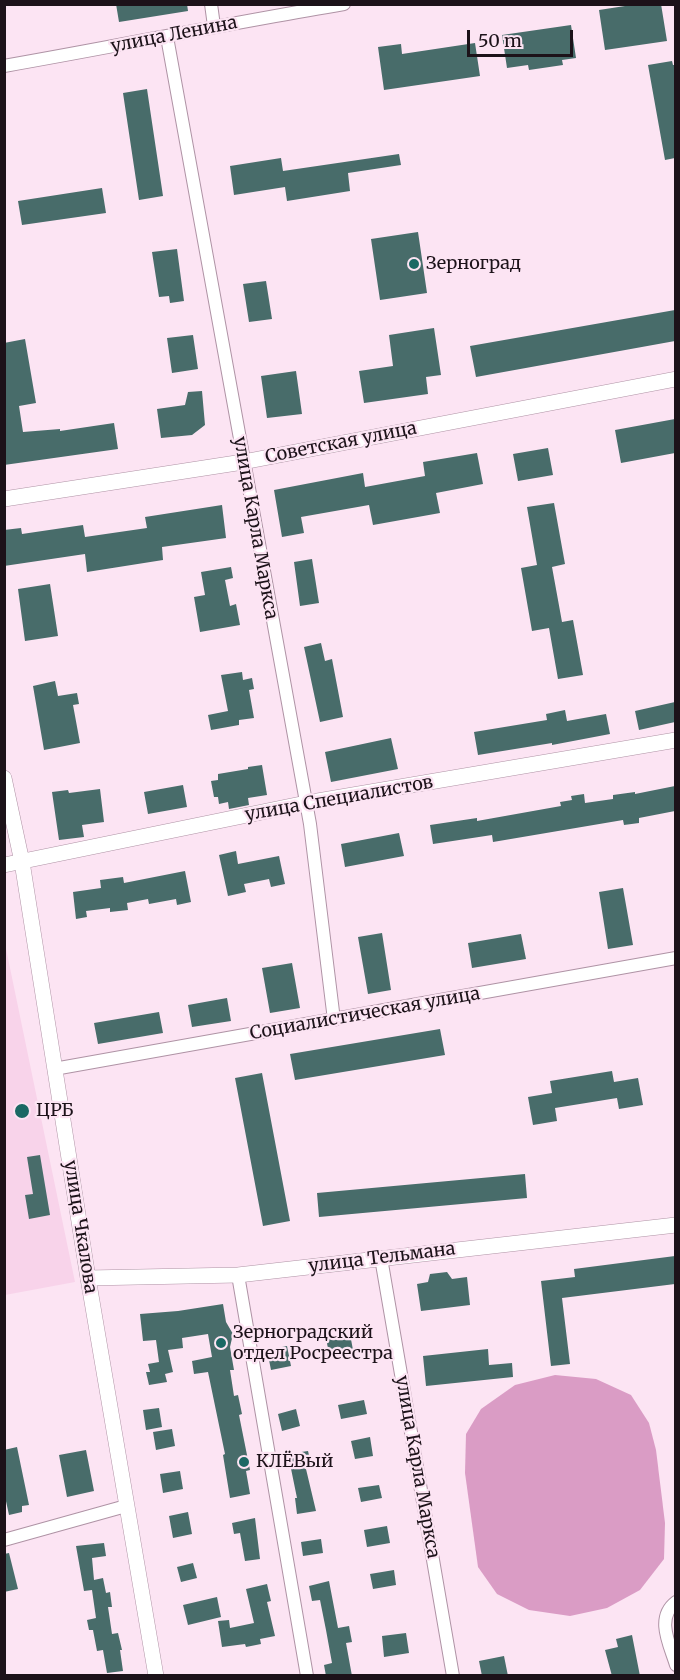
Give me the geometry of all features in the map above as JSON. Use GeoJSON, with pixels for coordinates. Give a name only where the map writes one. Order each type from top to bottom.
{"type":"FeatureCollection","features":[{"type":"Feature","properties":{"kind":"street"},"geometry":{"type":"LineString","coordinates":[[211,4],[214,26]]}},
{"type":"Feature","properties":{"kind":"street","name":"улица Ленина"},"geometry":{"type":"LineString","coordinates":[[4,66],[344,4]]}},
{"type":"Feature","properties":{"kind":"street","name":"улица Карла Маркса"},"geometry":{"type":"LineString","coordinates":[[167,37],[306,803],[334,1020]]}},
{"type":"Feature","properties":{"kind":"street","name":"Советская улица"},"geometry":{"type":"LineString","coordinates":[[4,499],[243,462],[675,379]]}},
{"type":"Feature","properties":{"kind":"street","name":"улица Специалистов"},"geometry":{"type":"LineString","coordinates":[[4,865],[306,803],[675,741]]}},
{"type":"Feature","properties":{"kind":"street","name":"улица Чкалова"},"geometry":{"type":"LineString","coordinates":[[4,778],[22,862],[88,1278],[156,1676]]}},
{"type":"Feature","properties":{"kind":"street","name":"Социалистическая улица"},"geometry":{"type":"LineString","coordinates":[[54,1069],[675,958]]}},
{"type":"Feature","properties":{"kind":"street","name":"улица Тельмана"},"geometry":{"type":"LineString","coordinates":[[88,1278],[238,1275],[675,1225]]}},
{"type":"Feature","properties":{"kind":"street","name":"улица Карла Маркса"},"geometry":{"type":"LineString","coordinates":[[381,1258],[453,1676]]}},
{"type":"Feature","properties":{"kind":"street"},"geometry":{"type":"LineString","coordinates":[[238,1275],[307,1676]]}},
{"type":"Feature","properties":{"kind":"street"},"geometry":{"type":"LineString","coordinates":[[4,1540],[126,1506]]}},
{"type":"Feature","properties":{"kind":"street"},"geometry":{"type":"LineString","coordinates":[[675,1602],[670,1606],[663,1624],[675,1665]]}},
{"type":"Feature","properties":{"kind":"shaded area","name":"ЦРБ"},"geometry":{"type":"Polygon","coordinates":[[[4,939],[75,1282],[5,1295],[4,1295],[4,939]]]}},
{"type":"Feature","properties":{"kind":"shaded area"},"geometry":{"type":"Polygon","coordinates":[[[555,1375],[596,1379],[631,1395],[649,1423],[656,1450],[665,1523],[664,1559],[640,1590],[607,1608],[570,1616],[529,1610],[497,1594],[478,1567],[465,1473],[466,1434],[481,1409],[515,1385],[555,1375]]]}},
{"type":"Feature","properties":{"kind":"building"},"geometry":{"type":"Polygon","coordinates":[[[116,4],[187,4],[188,11],[119,22],[116,4]]]}},
{"type":"Feature","properties":{"kind":"building"},"geometry":{"type":"Polygon","coordinates":[[[638,4],[661,4],[667,41],[605,50],[599,10],[638,4]]]}},
{"type":"Feature","properties":{"kind":"building"},"geometry":{"type":"Polygon","coordinates":[[[571,25],[576,58],[562,60],[563,65],[529,70],[528,65],[507,68],[502,35],[571,25]]]}},
{"type":"Feature","properties":{"kind":"building"},"geometry":{"type":"Polygon","coordinates":[[[475,43],[480,76],[384,90],[378,47],[401,44],[402,54],[475,43]]]}},
{"type":"Feature","properties":{"kind":"building"},"geometry":{"type":"Polygon","coordinates":[[[672,61],[675,65],[675,158],[665,160],[648,65],[672,61]]]}},
{"type":"Feature","properties":{"kind":"building"},"geometry":{"type":"Polygon","coordinates":[[[147,89],[163,196],[139,200],[123,93],[147,89]]]}},
{"type":"Feature","properties":{"kind":"building"},"geometry":{"type":"Polygon","coordinates":[[[399,154],[401,165],[348,173],[350,191],[287,201],[285,187],[234,195],[230,166],[281,158],[283,171],[399,154]]]}},
{"type":"Feature","properties":{"kind":"building"},"geometry":{"type":"Polygon","coordinates":[[[102,188],[106,213],[22,225],[18,201],[102,188]]]}},
{"type":"Feature","properties":{"kind":"building"},"geometry":{"type":"Polygon","coordinates":[[[418,232],[427,293],[380,300],[371,239],[418,232]]]}},
{"type":"Feature","properties":{"kind":"building"},"geometry":{"type":"Polygon","coordinates":[[[177,249],[184,301],[170,303],[169,296],[159,297],[152,252],[177,249]]]}},
{"type":"Feature","properties":{"kind":"building"},"geometry":{"type":"Polygon","coordinates":[[[266,281],[272,319],[249,322],[243,284],[266,281]]]}},
{"type":"Feature","properties":{"kind":"building"},"geometry":{"type":"Polygon","coordinates":[[[675,310],[675,341],[476,377],[470,346],[675,310]]]}},
{"type":"Feature","properties":{"kind":"building"},"geometry":{"type":"Polygon","coordinates":[[[434,328],[441,375],[426,377],[428,394],[364,403],[359,371],[393,366],[389,335],[434,328]]]}},
{"type":"Feature","properties":{"kind":"building"},"geometry":{"type":"Polygon","coordinates":[[[193,335],[198,369],[172,373],[167,338],[193,335]]]}},
{"type":"Feature","properties":{"kind":"building"},"geometry":{"type":"Polygon","coordinates":[[[25,339],[36,403],[19,406],[23,432],[60,429],[60,431],[114,423],[118,449],[4,465],[4,343],[25,339]]]}},
{"type":"Feature","properties":{"kind":"building"},"geometry":{"type":"Polygon","coordinates":[[[296,371],[302,414],[267,418],[261,376],[296,371]]]}},
{"type":"Feature","properties":{"kind":"building"},"geometry":{"type":"Polygon","coordinates":[[[202,391],[205,425],[192,435],[161,438],[157,409],[185,405],[188,392],[202,391]]]}},
{"type":"Feature","properties":{"kind":"building"},"geometry":{"type":"Polygon","coordinates":[[[675,419],[675,453],[621,463],[615,430],[675,419]]]}},
{"type":"Feature","properties":{"kind":"building"},"geometry":{"type":"Polygon","coordinates":[[[548,448],[553,475],[518,481],[513,454],[548,448]]]}},
{"type":"Feature","properties":{"kind":"building"},"geometry":{"type":"Polygon","coordinates":[[[477,453],[483,484],[436,493],[440,513],[373,525],[369,505],[301,517],[304,533],[282,537],[274,490],[363,473],[365,487],[425,476],[423,462],[477,453]]]}},
{"type":"Feature","properties":{"kind":"building"},"geometry":{"type":"Polygon","coordinates":[[[554,503],[565,564],[552,567],[562,622],[573,620],[583,675],[558,679],[549,628],[532,631],[521,568],[537,565],[527,507],[554,503]]]}},
{"type":"Feature","properties":{"kind":"building"},"geometry":{"type":"Polygon","coordinates":[[[222,505],[226,538],[162,547],[163,560],[87,572],[85,554],[4,566],[4,530],[21,528],[22,534],[83,525],[85,537],[147,528],[145,517],[222,505]]]}},
{"type":"Feature","properties":{"kind":"building"},"geometry":{"type":"Polygon","coordinates":[[[312,559],[319,603],[300,606],[294,562],[312,559]]]}},
{"type":"Feature","properties":{"kind":"building"},"geometry":{"type":"Polygon","coordinates":[[[231,567],[233,578],[225,580],[230,606],[236,604],[240,625],[200,632],[194,597],[205,595],[201,572],[231,567]]]}},
{"type":"Feature","properties":{"kind":"building"},"geometry":{"type":"Polygon","coordinates":[[[50,584],[58,636],[25,641],[18,589],[50,584]]]}},
{"type":"Feature","properties":{"kind":"building"},"geometry":{"type":"Polygon","coordinates":[[[321,643],[325,661],[332,659],[343,717],[320,722],[304,647],[321,643]]]}},
{"type":"Feature","properties":{"kind":"building"},"geometry":{"type":"Polygon","coordinates":[[[242,672],[243,680],[252,678],[254,689],[249,690],[254,718],[239,720],[239,725],[211,730],[208,715],[228,711],[221,675],[242,672]]]}},
{"type":"Feature","properties":{"kind":"building"},"geometry":{"type":"Polygon","coordinates":[[[55,681],[58,696],[77,693],[79,704],[73,705],[80,743],[44,750],[33,686],[55,681]]]}},
{"type":"Feature","properties":{"kind":"building"},"geometry":{"type":"Polygon","coordinates":[[[675,702],[675,722],[639,730],[635,711],[675,702]]]}},
{"type":"Feature","properties":{"kind":"building"},"geometry":{"type":"Polygon","coordinates":[[[565,710],[567,721],[606,714],[610,734],[478,755],[474,732],[547,720],[546,714],[565,710]]]}},
{"type":"Feature","properties":{"kind":"building"},"geometry":{"type":"Polygon","coordinates":[[[391,738],[398,769],[331,782],[325,752],[391,738]]]}},
{"type":"Feature","properties":{"kind":"building"},"geometry":{"type":"Polygon","coordinates":[[[262,765],[267,795],[248,798],[249,805],[229,809],[228,802],[219,804],[218,797],[214,797],[211,781],[218,780],[218,774],[262,765]]]}},
{"type":"Feature","properties":{"kind":"building"},"geometry":{"type":"Polygon","coordinates":[[[183,785],[187,807],[148,814],[144,792],[183,785]]]}},
{"type":"Feature","properties":{"kind":"building"},"geometry":{"type":"Polygon","coordinates":[[[675,786],[675,811],[639,818],[639,823],[624,825],[623,820],[493,842],[492,835],[433,844],[430,825],[477,818],[477,821],[561,806],[560,802],[572,800],[571,796],[584,794],[585,803],[613,799],[613,795],[635,792],[635,794],[675,786]]]}},
{"type":"Feature","properties":{"kind":"building"},"geometry":{"type":"Polygon","coordinates":[[[100,789],[104,822],[82,825],[84,837],[59,840],[52,792],[68,790],[69,793],[100,789]]]}},
{"type":"Feature","properties":{"kind":"building"},"geometry":{"type":"Polygon","coordinates":[[[399,833],[404,856],[345,867],[341,844],[399,833]]]}},
{"type":"Feature","properties":{"kind":"building"},"geometry":{"type":"Polygon","coordinates":[[[236,851],[238,864],[279,856],[285,884],[271,887],[269,879],[244,884],[246,892],[228,896],[219,855],[236,851]]]}},
{"type":"Feature","properties":{"kind":"building"},"geometry":{"type":"Polygon","coordinates":[[[185,871],[191,902],[177,905],[176,899],[149,904],[148,899],[127,903],[128,910],[110,912],[110,908],[86,911],[87,917],[76,919],[73,892],[101,888],[100,880],[123,877],[124,883],[185,871]]]}},
{"type":"Feature","properties":{"kind":"building"},"geometry":{"type":"Polygon","coordinates":[[[623,888],[633,945],[608,949],[599,892],[623,888]]]}},
{"type":"Feature","properties":{"kind":"building"},"geometry":{"type":"Polygon","coordinates":[[[382,933],[391,990],[368,994],[358,937],[382,933]]]}},
{"type":"Feature","properties":{"kind":"building"},"geometry":{"type":"Polygon","coordinates":[[[521,934],[526,959],[472,968],[468,943],[521,934]]]}},
{"type":"Feature","properties":{"kind":"building"},"geometry":{"type":"Polygon","coordinates":[[[292,963],[300,1008],[270,1013],[262,968],[292,963]]]}},
{"type":"Feature","properties":{"kind":"building"},"geometry":{"type":"Polygon","coordinates":[[[227,998],[231,1021],[192,1027],[188,1005],[227,998]]]}},
{"type":"Feature","properties":{"kind":"building"},"geometry":{"type":"Polygon","coordinates":[[[159,1012],[163,1033],[98,1044],[94,1023],[159,1012]]]}},
{"type":"Feature","properties":{"kind":"building"},"geometry":{"type":"Polygon","coordinates":[[[440,1029],[445,1055],[295,1080],[290,1054],[440,1029]]]}},
{"type":"Feature","properties":{"kind":"building"},"geometry":{"type":"Polygon","coordinates":[[[612,1071],[614,1082],[638,1078],[643,1105],[619,1109],[617,1098],[555,1108],[557,1121],[533,1125],[528,1097],[552,1093],[550,1081],[612,1071]]]}},
{"type":"Feature","properties":{"kind":"building"},"geometry":{"type":"Polygon","coordinates":[[[262,1073],[290,1221],[263,1226],[235,1078],[262,1073]]]}},
{"type":"Feature","properties":{"kind":"building"},"geometry":{"type":"Polygon","coordinates":[[[40,1155],[50,1215],[29,1219],[25,1195],[33,1194],[27,1157],[40,1155]]]}},
{"type":"Feature","properties":{"kind":"building"},"geometry":{"type":"Polygon","coordinates":[[[525,1174],[527,1198],[319,1217],[317,1193],[525,1174]]]}},
{"type":"Feature","properties":{"kind":"building"},"geometry":{"type":"Polygon","coordinates":[[[675,1256],[675,1284],[562,1298],[570,1364],[551,1366],[541,1281],[575,1277],[574,1269],[675,1256]]]}},
{"type":"Feature","properties":{"kind":"building"},"geometry":{"type":"Polygon","coordinates":[[[447,1272],[452,1279],[467,1277],[470,1305],[421,1311],[417,1284],[428,1282],[430,1274],[447,1272]]]}},
{"type":"Feature","properties":{"kind":"building"},"geometry":{"type":"Polygon","coordinates":[[[223,1304],[226,1322],[233,1334],[230,1347],[234,1370],[230,1370],[234,1396],[238,1395],[242,1414],[239,1415],[250,1470],[246,1471],[250,1494],[230,1498],[223,1455],[225,1454],[208,1372],[194,1374],[192,1361],[212,1357],[208,1334],[182,1338],[183,1348],[168,1350],[173,1372],[165,1374],[167,1382],[149,1385],[146,1372],[150,1372],[148,1364],[159,1362],[156,1340],[143,1341],[140,1314],[223,1304]]]}},
{"type":"Feature","properties":{"kind":"building"},"geometry":{"type":"Polygon","coordinates":[[[350,1334],[353,1350],[329,1354],[326,1338],[350,1334]]]}},
{"type":"Feature","properties":{"kind":"building"},"geometry":{"type":"Polygon","coordinates":[[[287,1346],[291,1366],[271,1370],[267,1350],[287,1346]]]}},
{"type":"Feature","properties":{"kind":"building"},"geometry":{"type":"Polygon","coordinates":[[[488,1349],[489,1365],[512,1363],[513,1377],[426,1386],[423,1356],[488,1349]]]}},
{"type":"Feature","properties":{"kind":"building"},"geometry":{"type":"Polygon","coordinates":[[[364,1400],[367,1414],[341,1419],[338,1405],[364,1400]]]}},
{"type":"Feature","properties":{"kind":"building"},"geometry":{"type":"Polygon","coordinates":[[[159,1408],[162,1427],[146,1430],[143,1410],[159,1408]]]}},
{"type":"Feature","properties":{"kind":"building"},"geometry":{"type":"Polygon","coordinates":[[[296,1409],[300,1426],[282,1431],[278,1414],[296,1409]]]}},
{"type":"Feature","properties":{"kind":"building"},"geometry":{"type":"Polygon","coordinates":[[[172,1429],[175,1446],[156,1450],[153,1432],[172,1429]]]}},
{"type":"Feature","properties":{"kind":"building"},"geometry":{"type":"Polygon","coordinates":[[[370,1437],[373,1456],[355,1459],[351,1441],[370,1437]]]}},
{"type":"Feature","properties":{"kind":"building"},"geometry":{"type":"Polygon","coordinates":[[[17,1447],[29,1505],[22,1506],[22,1512],[9,1515],[4,1492],[4,1450],[17,1447]]]}},
{"type":"Feature","properties":{"kind":"building"},"geometry":{"type":"Polygon","coordinates":[[[86,1450],[94,1491],[67,1497],[59,1455],[86,1450]]]}},
{"type":"Feature","properties":{"kind":"building"},"geometry":{"type":"Polygon","coordinates":[[[308,1451],[312,1468],[306,1469],[316,1511],[297,1514],[295,1498],[297,1498],[288,1454],[308,1451]]]}},
{"type":"Feature","properties":{"kind":"building"},"geometry":{"type":"Polygon","coordinates":[[[180,1471],[183,1489],[163,1493],[160,1474],[180,1471]]]}},
{"type":"Feature","properties":{"kind":"building"},"geometry":{"type":"Polygon","coordinates":[[[379,1485],[382,1498],[361,1502],[358,1488],[379,1485]]]}},
{"type":"Feature","properties":{"kind":"building"},"geometry":{"type":"Polygon","coordinates":[[[188,1512],[192,1534],[173,1538],[169,1516],[188,1512]]]}},
{"type":"Feature","properties":{"kind":"building"},"geometry":{"type":"Polygon","coordinates":[[[255,1518],[260,1559],[245,1561],[240,1533],[234,1534],[232,1523],[255,1518]]]}},
{"type":"Feature","properties":{"kind":"building"},"geometry":{"type":"Polygon","coordinates":[[[387,1526],[390,1543],[367,1547],[364,1530],[387,1526]]]}},
{"type":"Feature","properties":{"kind":"building"},"geometry":{"type":"Polygon","coordinates":[[[321,1539],[323,1553],[303,1556],[301,1542],[321,1539]]]}},
{"type":"Feature","properties":{"kind":"building"},"geometry":{"type":"Polygon","coordinates":[[[104,1543],[106,1556],[92,1558],[94,1580],[103,1578],[106,1593],[110,1592],[112,1607],[108,1607],[112,1634],[118,1633],[123,1671],[107,1673],[103,1650],[97,1651],[93,1630],[89,1630],[87,1620],[96,1618],[92,1590],[84,1591],[76,1546],[104,1543]]]}},
{"type":"Feature","properties":{"kind":"building"},"geometry":{"type":"Polygon","coordinates":[[[9,1553],[18,1589],[4,1592],[4,1554],[9,1553]]]}},
{"type":"Feature","properties":{"kind":"building"},"geometry":{"type":"Polygon","coordinates":[[[193,1563],[197,1578],[181,1582],[177,1567],[193,1563]]]}},
{"type":"Feature","properties":{"kind":"building"},"geometry":{"type":"Polygon","coordinates":[[[394,1570],[396,1585],[373,1589],[370,1574],[394,1570]]]}},
{"type":"Feature","properties":{"kind":"building"},"geometry":{"type":"Polygon","coordinates":[[[329,1581],[338,1628],[349,1626],[352,1642],[346,1643],[352,1676],[326,1676],[324,1665],[332,1663],[326,1630],[320,1600],[312,1601],[309,1586],[329,1581]]]}},
{"type":"Feature","properties":{"kind":"building"},"geometry":{"type":"Polygon","coordinates":[[[267,1584],[271,1601],[267,1602],[275,1636],[260,1639],[261,1644],[246,1647],[245,1644],[222,1647],[218,1621],[229,1620],[230,1628],[254,1623],[246,1589],[267,1584]]]}},
{"type":"Feature","properties":{"kind":"building"},"geometry":{"type":"Polygon","coordinates":[[[217,1597],[221,1617],[188,1625],[183,1605],[217,1597]]]}},
{"type":"Feature","properties":{"kind":"building"},"geometry":{"type":"Polygon","coordinates":[[[406,1633],[409,1653],[384,1657],[382,1636],[406,1633]]]}},
{"type":"Feature","properties":{"kind":"building"},"geometry":{"type":"Polygon","coordinates":[[[632,1635],[640,1676],[612,1676],[605,1650],[618,1647],[616,1639],[632,1635]]]}},
{"type":"Feature","properties":{"kind":"building"},"geometry":{"type":"Polygon","coordinates":[[[504,1656],[508,1676],[482,1676],[479,1661],[504,1656]]]}},
{"type":"Feature","properties":{"kind":"place","name":"Зерноград"},"geometry":{"type":"Point","coordinates":[414,264]}},
{"type":"Feature","properties":{"kind":"place","name":"ЦРБ"},"geometry":{"type":"Point","coordinates":[22,1111]}},
{"type":"Feature","properties":{"kind":"place","name":"Зерноградский отдел Росреестра"},"geometry":{"type":"Point","coordinates":[221,1343]}},
{"type":"Feature","properties":{"kind":"place","name":"КЛЁВый"},"geometry":{"type":"Point","coordinates":[244,1462]}}]}
